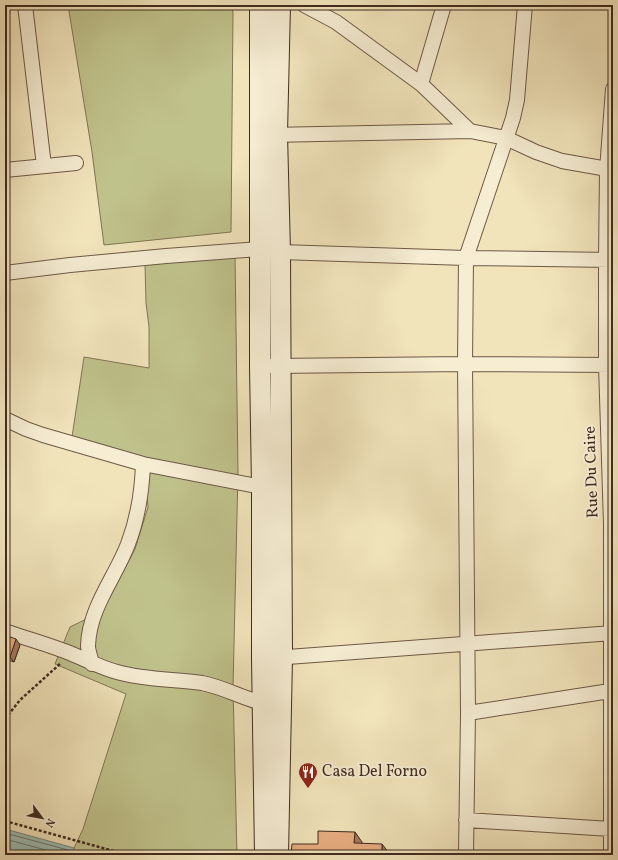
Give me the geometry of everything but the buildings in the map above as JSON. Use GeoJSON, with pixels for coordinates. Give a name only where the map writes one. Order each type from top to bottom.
{"type":"FeatureCollection","features":[{"type":"Feature","properties":{"kind":"main road"},"geometry":{"type":"LineString","coordinates":[[260,5],[268,135],[280,252],[282,658],[278,855]]}},
{"type":"Feature","properties":{"kind":"main road"},"geometry":{"type":"LineString","coordinates":[[264,855],[260,249],[268,135],[280,5]]}},
{"type":"Feature","properties":{"kind":"street"},"geometry":{"type":"LineString","coordinates":[[25,5],[44,166]]}},
{"type":"Feature","properties":{"kind":"street"},"geometry":{"type":"LineString","coordinates":[[304,5],[336,22],[421,84],[470,131]]}},
{"type":"Feature","properties":{"kind":"street"},"geometry":{"type":"LineString","coordinates":[[421,84],[444,5]]}},
{"type":"Feature","properties":{"kind":"street"},"geometry":{"type":"LineString","coordinates":[[466,855],[468,713],[465,364],[466,258],[513,118],[517,100],[525,5]]}},
{"type":"Feature","properties":{"kind":"street","name":"Rue Du Caire"},"geometry":{"type":"LineString","coordinates":[[611,855],[610,691],[612,633],[612,524],[609,260],[613,89]]}},
{"type":"Feature","properties":{"kind":"street"},"geometry":{"type":"LineString","coordinates":[[268,135],[470,131],[506,138],[536,152],[562,161],[610,170]]}},
{"type":"Feature","properties":{"kind":"street"},"geometry":{"type":"LineString","coordinates":[[5,170],[76,163]]}},
{"type":"Feature","properties":{"kind":"street"},"geometry":{"type":"LineString","coordinates":[[5,273],[70,264],[260,249],[280,252],[466,258],[609,260]]}},
{"type":"Feature","properties":{"kind":"street"},"geometry":{"type":"LineString","coordinates":[[260,367],[465,364],[609,365]]}},
{"type":"Feature","properties":{"kind":"street"},"geometry":{"type":"LineString","coordinates":[[5,419],[32,431],[143,464],[262,487]]}},
{"type":"Feature","properties":{"kind":"street"},"geometry":{"type":"LineString","coordinates":[[92,664],[88,647],[92,620],[128,545],[136,519],[142,489],[143,464]]}},
{"type":"Feature","properties":{"kind":"street"},"geometry":{"type":"LineString","coordinates":[[5,631],[71,653],[92,664],[134,676],[150,679],[201,683],[217,687],[262,704]]}},
{"type":"Feature","properties":{"kind":"street"},"geometry":{"type":"LineString","coordinates":[[262,659],[612,633]]}},
{"type":"Feature","properties":{"kind":"street"},"geometry":{"type":"LineString","coordinates":[[468,713],[610,691]]}},
{"type":"Feature","properties":{"kind":"street"},"geometry":{"type":"LineString","coordinates":[[466,820],[611,829]]}},
{"type":"Feature","properties":{"kind":"path"},"geometry":{"type":"LineString","coordinates":[[5,720],[20,700],[71,653]]}},
{"type":"Feature","properties":{"kind":"path"},"geometry":{"type":"LineString","coordinates":[[5,821],[128,855]]}},
{"type":"Feature","properties":{"kind":"green space"},"geometry":{"type":"Polygon","coordinates":[[[68,5],[231,5],[233,12],[231,232],[104,245],[92,152],[68,5]]]}},
{"type":"Feature","properties":{"kind":"green space"},"geometry":{"type":"Polygon","coordinates":[[[235,256],[238,472],[233,688],[237,855],[73,855],[74,848],[83,829],[126,694],[55,664],[70,627],[103,611],[135,549],[148,507],[144,460],[72,437],[84,357],[149,368],[149,327],[146,303],[145,265],[235,256]]]}},
{"type":"Feature","properties":{"kind":"water"},"geometry":{"type":"Polygon","coordinates":[[[5,829],[74,848],[73,855],[5,855],[5,829]]]}},
{"type":"Feature","properties":{"kind":"place","name":"Casa Del Forno"},"geometry":{"type":"Point","coordinates":[308,789]}}]}
